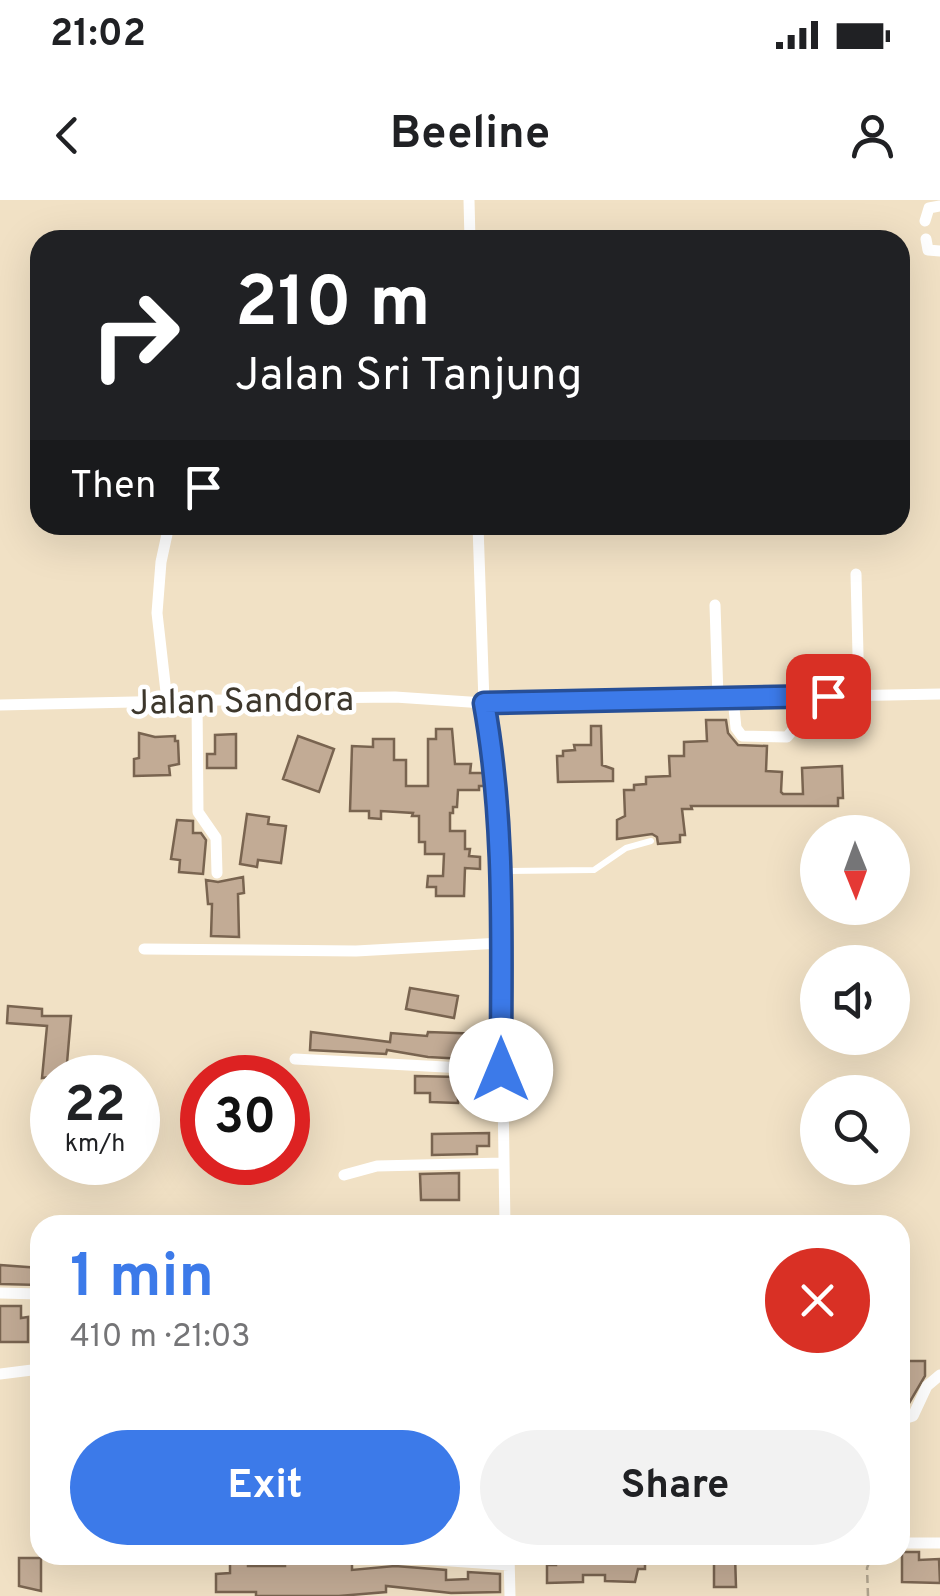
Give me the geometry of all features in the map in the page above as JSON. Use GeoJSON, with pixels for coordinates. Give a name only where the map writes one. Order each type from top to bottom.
{"type":"FeatureCollection","features":[{"type":"Feature","properties":{"kind":"street"},"geometry":{"type":"LineString","coordinates":[[469,200],[470,230]]}},
{"type":"Feature","properties":{"kind":"street"},"geometry":{"type":"LineString","coordinates":[[925,221],[929,208],[940,206]]}},
{"type":"Feature","properties":{"kind":"street"},"geometry":{"type":"LineString","coordinates":[[926,239],[928,250],[940,252]]}},
{"type":"Feature","properties":{"kind":"street"},"geometry":{"type":"LineString","coordinates":[[166,698],[157,613],[160,562],[167,535]]}},
{"type":"Feature","properties":{"kind":"street"},"geometry":{"type":"LineString","coordinates":[[478,535],[484,703],[497,790],[504,1215]]}},
{"type":"Feature","properties":{"kind":"street"},"geometry":{"type":"LineString","coordinates":[[856,574],[860,696]]}},
{"type":"Feature","properties":{"kind":"street"},"geometry":{"type":"LineString","coordinates":[[715,605],[718,688]]}},
{"type":"Feature","properties":{"kind":"street","name":"Jalan Sandora"},"geometry":{"type":"LineString","coordinates":[[0,706],[166,698],[395,697],[484,703],[718,688],[734,698],[940,694]]}},
{"type":"Feature","properties":{"kind":"street"},"geometry":{"type":"LineString","coordinates":[[734,698],[736,728],[742,736],[788,737],[796,725],[797,697]]}},
{"type":"Feature","properties":{"kind":"street"},"geometry":{"type":"LineString","coordinates":[[197,700],[198,812],[216,838],[217,872]]}},
{"type":"Feature","properties":{"kind":"street"},"geometry":{"type":"LineString","coordinates":[[144,948],[356,950],[501,943]]}},
{"type":"Feature","properties":{"kind":"street"},"geometry":{"type":"LineString","coordinates":[[310,1060],[501,1070]]}},
{"type":"Feature","properties":{"kind":"street"},"geometry":{"type":"LineString","coordinates":[[344,1175],[376,1166],[503,1162]]}},
{"type":"Feature","properties":{"kind":"street"},"geometry":{"type":"LineString","coordinates":[[0,1293],[30,1294]]}},
{"type":"Feature","properties":{"kind":"street"},"geometry":{"type":"LineString","coordinates":[[0,1374],[30,1370]]}},
{"type":"Feature","properties":{"kind":"street"},"geometry":{"type":"LineString","coordinates":[[910,1417],[927,1386],[940,1376]]}},
{"type":"Feature","properties":{"kind":"street"},"geometry":{"type":"LineString","coordinates":[[910,1543],[940,1543]]}},
{"type":"Feature","properties":{"kind":"street"},"geometry":{"type":"LineString","coordinates":[[509,1565],[510,1596]]}},
{"type":"Feature","properties":{"kind":"lane"},"geometry":{"type":"LineString","coordinates":[[500,871],[594,870],[626,848],[652,841]]}},
{"type":"Feature","properties":{"kind":"path"},"geometry":{"type":"LineString","coordinates":[[868,1565],[868,1596]]}},
{"type":"Feature","properties":{"kind":"building"},"geometry":{"type":"Polygon","coordinates":[[[706,720],[726,720],[728,733],[738,745],[767,746],[766,771],[782,772],[783,794],[803,794],[802,768],[842,766],[843,798],[838,798],[838,806],[691,806],[692,809],[682,809],[685,835],[680,835],[680,842],[658,844],[652,834],[617,839],[617,820],[625,816],[624,790],[646,784],[646,777],[670,776],[669,756],[684,756],[684,742],[707,741],[706,720]]]}},
{"type":"Feature","properties":{"kind":"building"},"geometry":{"type":"Polygon","coordinates":[[[591,726],[601,726],[602,765],[613,769],[613,781],[558,782],[557,756],[575,750],[574,745],[591,745],[591,726]]]}},
{"type":"Feature","properties":{"kind":"building"},"geometry":{"type":"Polygon","coordinates":[[[436,729],[452,729],[455,764],[471,764],[470,773],[484,773],[484,786],[479,786],[479,790],[458,790],[457,807],[450,813],[450,831],[465,831],[469,856],[480,857],[480,869],[465,868],[464,896],[436,896],[436,887],[427,887],[428,876],[443,876],[444,854],[425,854],[425,842],[419,842],[419,816],[381,811],[381,819],[369,818],[369,811],[350,811],[352,746],[373,747],[373,739],[394,739],[394,760],[406,760],[406,786],[428,786],[428,739],[436,739],[436,729]]]}},
{"type":"Feature","properties":{"kind":"building"},"geometry":{"type":"Polygon","coordinates":[[[139,733],[175,736],[179,764],[169,766],[170,775],[134,776],[139,733]]]}},
{"type":"Feature","properties":{"kind":"building"},"geometry":{"type":"Polygon","coordinates":[[[236,734],[236,768],[207,768],[207,754],[215,754],[215,735],[236,734]]]}},
{"type":"Feature","properties":{"kind":"building"},"geometry":{"type":"Polygon","coordinates":[[[298,736],[334,749],[319,792],[283,779],[298,736]]]}},
{"type":"Feature","properties":{"kind":"building"},"geometry":{"type":"Polygon","coordinates":[[[247,814],[269,817],[268,824],[286,826],[281,863],[258,860],[257,867],[240,864],[247,814]]]}},
{"type":"Feature","properties":{"kind":"building"},"geometry":{"type":"Polygon","coordinates":[[[177,820],[193,821],[193,833],[201,833],[206,840],[203,874],[179,872],[180,860],[171,859],[177,820]]]}},
{"type":"Feature","properties":{"kind":"building"},"geometry":{"type":"Polygon","coordinates":[[[243,877],[244,893],[238,894],[239,937],[211,936],[212,904],[208,904],[206,880],[243,877]]]}},
{"type":"Feature","properties":{"kind":"building"},"geometry":{"type":"Polygon","coordinates":[[[410,988],[458,996],[454,1018],[406,1009],[410,988]]]}},
{"type":"Feature","properties":{"kind":"building"},"geometry":{"type":"Polygon","coordinates":[[[8,1006],[42,1009],[42,1016],[71,1016],[68,1055],[44,1055],[47,1026],[7,1023],[8,1006]]]}},
{"type":"Feature","properties":{"kind":"building"},"geometry":{"type":"Polygon","coordinates":[[[311,1032],[390,1042],[391,1033],[484,1034],[482,1060],[387,1050],[386,1054],[310,1050],[311,1032]]]}},
{"type":"Feature","properties":{"kind":"building"},"geometry":{"type":"Polygon","coordinates":[[[415,1076],[458,1077],[458,1103],[430,1102],[430,1093],[415,1093],[415,1076]]]}},
{"type":"Feature","properties":{"kind":"building"},"geometry":{"type":"Polygon","coordinates":[[[489,1133],[489,1146],[477,1146],[477,1154],[432,1155],[432,1134],[489,1133]]]}},
{"type":"Feature","properties":{"kind":"building"},"geometry":{"type":"Polygon","coordinates":[[[459,1173],[459,1200],[421,1200],[420,1174],[459,1173]]]}},
{"type":"Feature","properties":{"kind":"building"},"geometry":{"type":"Polygon","coordinates":[[[0,1265],[30,1267],[30,1285],[0,1284],[0,1265]]]}},
{"type":"Feature","properties":{"kind":"building"},"geometry":{"type":"Polygon","coordinates":[[[0,1306],[21,1306],[21,1318],[28,1317],[28,1342],[0,1342],[0,1306]]]}},
{"type":"Feature","properties":{"kind":"building"},"geometry":{"type":"Polygon","coordinates":[[[910,1361],[925,1361],[925,1376],[910,1402],[910,1361]]]}},
{"type":"Feature","properties":{"kind":"building"},"geometry":{"type":"Polygon","coordinates":[[[910,1552],[919,1552],[919,1560],[939,1559],[940,1583],[902,1582],[902,1565],[910,1565],[910,1552]]]}},
{"type":"Feature","properties":{"kind":"building"},"geometry":{"type":"Polygon","coordinates":[[[19,1558],[30,1558],[30,1565],[41,1565],[41,1591],[19,1586],[19,1558]]]}},
{"type":"Feature","properties":{"kind":"building"},"geometry":{"type":"Polygon","coordinates":[[[230,1565],[446,1570],[446,1580],[468,1579],[468,1572],[500,1574],[500,1592],[451,1593],[386,1586],[386,1592],[339,1596],[216,1592],[216,1574],[230,1573],[230,1565]]]}},
{"type":"Feature","properties":{"kind":"building"},"geometry":{"type":"Polygon","coordinates":[[[547,1565],[645,1565],[645,1569],[638,1569],[635,1582],[605,1581],[605,1575],[583,1575],[583,1582],[547,1583],[547,1565]]]}},
{"type":"Feature","properties":{"kind":"building"},"geometry":{"type":"Polygon","coordinates":[[[714,1565],[735,1565],[736,1587],[714,1587],[714,1565]]]}},
{"type":"Feature","properties":{"kind":"route"},"geometry":{"type":"LineString","coordinates":[[501,1070],[500,829],[494,757],[484,703],[828,696]]}}]}
